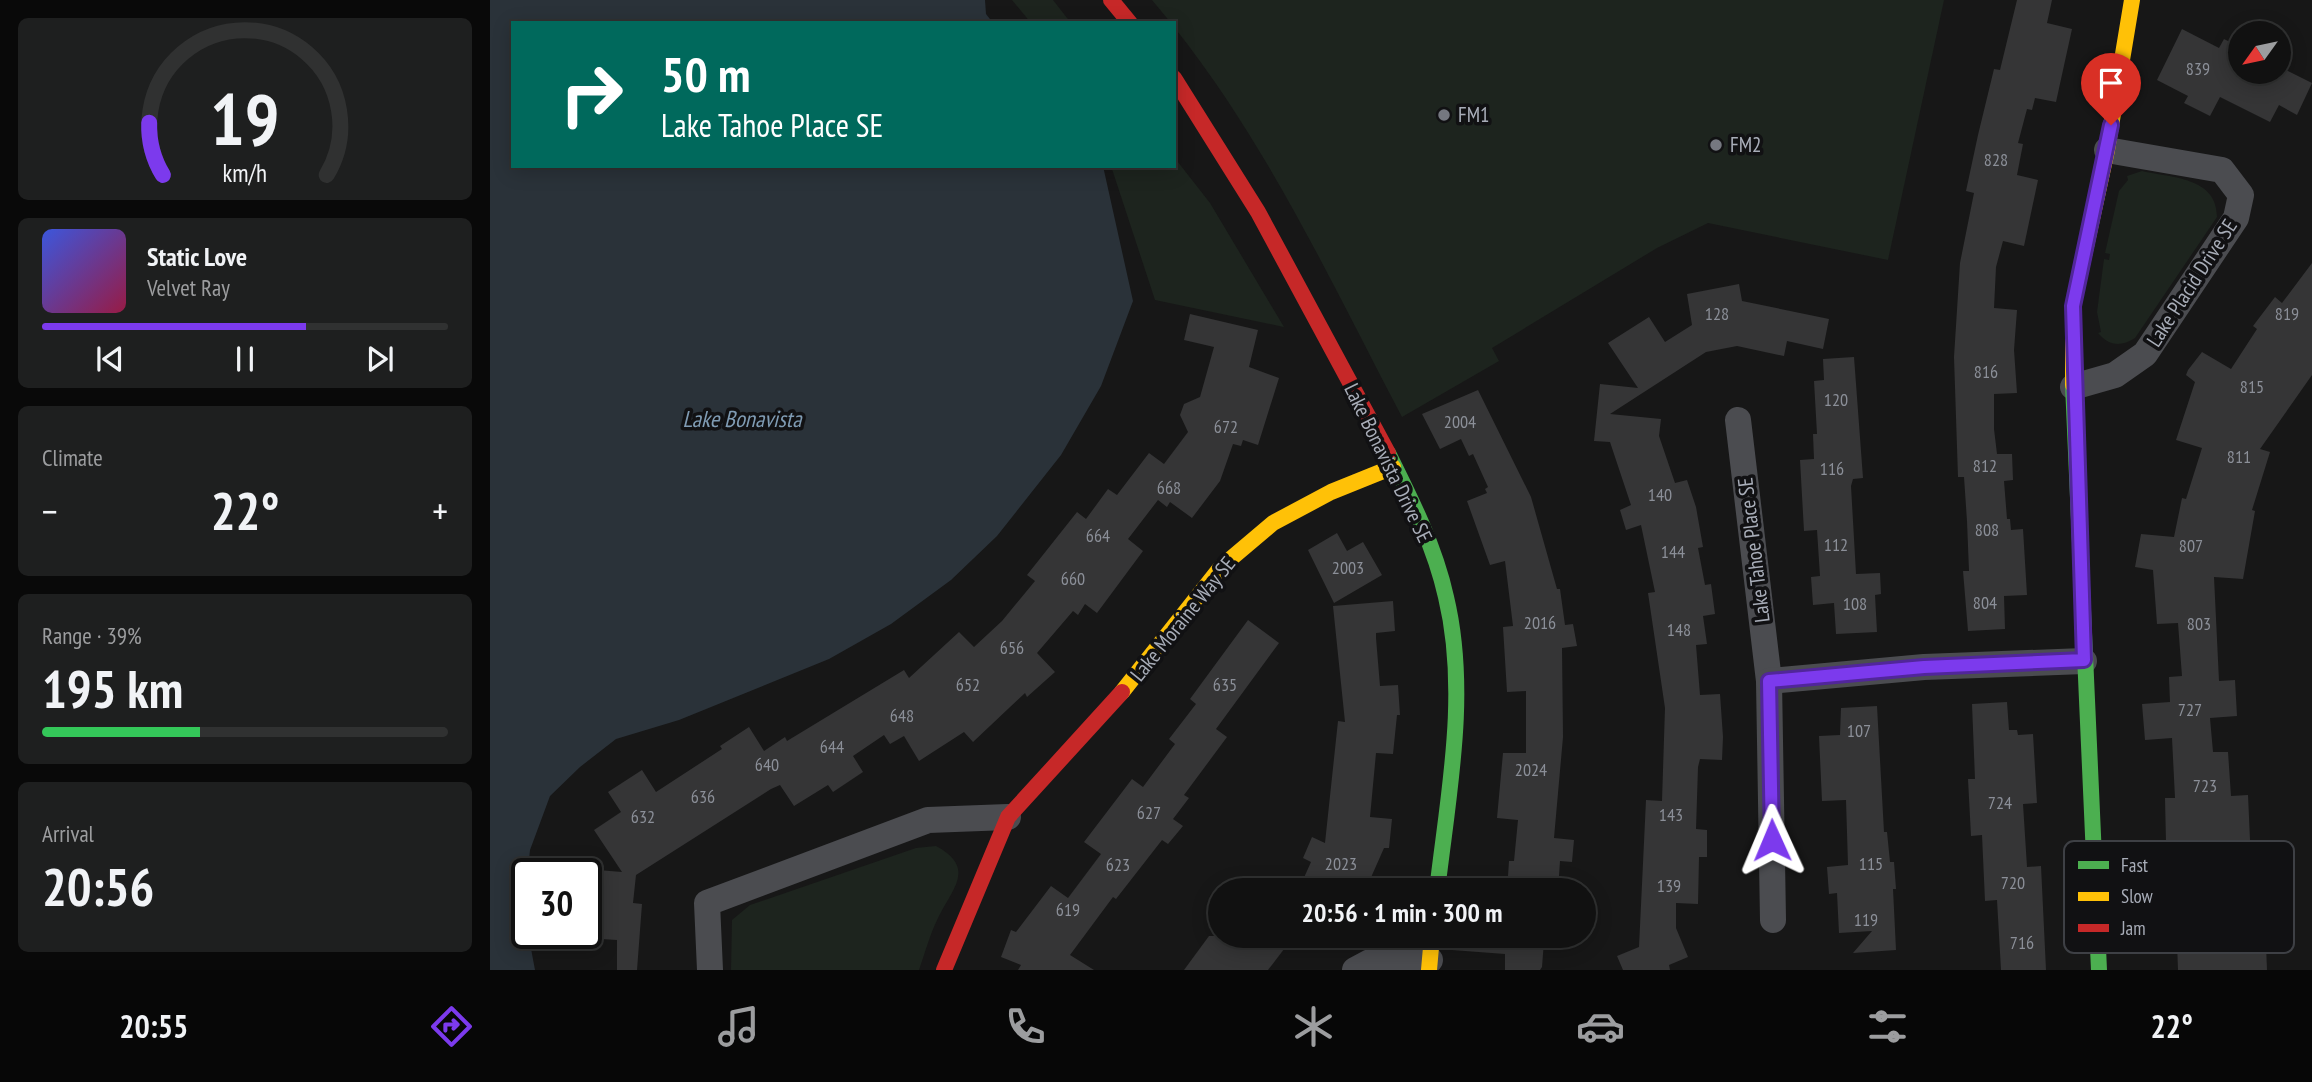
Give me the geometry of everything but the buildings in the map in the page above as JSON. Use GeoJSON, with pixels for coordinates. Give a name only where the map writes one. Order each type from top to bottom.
{"type":"FeatureCollection","features":[{"type":"Feature","properties":{"kind":"street"},"geometry":{"type":"LineString","coordinates":[[1111,0],[1128,21]]}},
{"type":"Feature","properties":{"kind":"street"},"geometry":{"type":"LineString","coordinates":[[2093,841],[2073,387],[2073,306],[2107,150],[2132,0]]}},
{"type":"Feature","properties":{"kind":"street","name":"Lake Bonavista Drive SE"},"geometry":{"type":"LineString","coordinates":[[1176,81],[1233,165],[1393,467],[1439,573],[1452,632],[1453,746],[1438,878]]}},
{"type":"Feature","properties":{"kind":"street","name":"Lake Placid Drive SE"},"geometry":{"type":"LineString","coordinates":[[2073,387],[2115,375],[2145,354],[2236,218],[2241,195],[2222,170],[2107,150]]}},
{"type":"Feature","properties":{"kind":"street","name":"Lake Tahoe Place SE"},"geometry":{"type":"LineString","coordinates":[[1738,420],[1769,681],[1773,920]]}},
{"type":"Feature","properties":{"kind":"street","name":"Lake Moraine Way SE"},"geometry":{"type":"LineString","coordinates":[[944,970],[1008,817],[1140,673],[1221,567],[1273,523],[1331,492],[1393,467]]}},
{"type":"Feature","properties":{"kind":"street"},"geometry":{"type":"LineString","coordinates":[[1769,681],[1924,667],[2084,660]]}},
{"type":"Feature","properties":{"kind":"street"},"geometry":{"type":"LineString","coordinates":[[710,970],[707,903],[928,820],[1008,817]]}},
{"type":"Feature","properties":{"kind":"street"},"geometry":{"type":"LineString","coordinates":[[1355,970],[1370,962],[1430,955]]}},
{"type":"Feature","properties":{"kind":"shaded area"},"geometry":{"type":"Polygon","coordinates":[[[1012,0],[1053,0],[1069,21],[1029,21],[1012,0]]]}},
{"type":"Feature","properties":{"kind":"shaded area"},"geometry":{"type":"Polygon","coordinates":[[[1152,0],[1944,0],[1888,260],[1708,223],[1657,248],[1492,348],[1499,361],[1402,417],[1269,167],[1208,72],[1176,30],[1176,21],[1169,21],[1152,0]]]}},
{"type":"Feature","properties":{"kind":"shaded area"},"geometry":{"type":"Polygon","coordinates":[[[1176,160],[1210,203],[1284,327],[1155,300],[1112,168],[1176,168],[1176,160]]]}},
{"type":"Feature","properties":{"kind":"shaded area"},"geometry":{"type":"Polygon","coordinates":[[[2142,171],[2179,178],[2201,187],[2210,194],[2217,217],[2135,338],[2115,344],[2106,341],[2098,333],[2101,332],[2097,312],[2104,259],[2109,260],[2110,254],[2105,253],[2119,191],[2128,180],[2127,176],[2142,171]]]}},
{"type":"Feature","properties":{"kind":"shaded area"},"geometry":{"type":"Polygon","coordinates":[[[936,846],[956,862],[958,879],[935,924],[919,970],[731,970],[732,920],[750,905],[916,848],[936,846]]]}},
{"type":"Feature","properties":{"kind":"water","name":"Lake Bonavista"},"geometry":{"type":"Polygon","coordinates":[[[490,0],[985,0],[986,14],[991,21],[511,21],[511,168],[1103,168],[1133,301],[1101,386],[1061,455],[997,536],[951,580],[891,624],[829,659],[679,720],[616,739],[580,767],[550,796],[529,858],[511,858],[511,949],[531,949],[535,970],[490,970],[490,0]]]}},
{"type":"Feature","properties":{"kind":"traffic: fast"},"geometry":{"type":"LineString","coordinates":[[2073,385],[2093,841]]}},
{"type":"Feature","properties":{"kind":"traffic: fast"},"geometry":{"type":"LineString","coordinates":[[1388,453],[1436,560],[1453,633],[1456,670],[1454,744],[1439,878]]}},
{"type":"Feature","properties":{"kind":"traffic: fast"},"geometry":{"type":"LineString","coordinates":[[2098,953],[2099,970]]}},
{"type":"Feature","properties":{"kind":"traffic: slow"},"geometry":{"type":"LineString","coordinates":[[2073,385],[2073,306],[2107,150],[2132,0]]}},
{"type":"Feature","properties":{"kind":"traffic: slow"},"geometry":{"type":"LineString","coordinates":[[1122,692],[1221,567],[1273,523],[1331,492],[1393,467]]}},
{"type":"Feature","properties":{"kind":"traffic: slow"},"geometry":{"type":"LineString","coordinates":[[1429,970],[1431,948]]}},
{"type":"Feature","properties":{"kind":"traffic: jam"},"geometry":{"type":"LineString","coordinates":[[1111,0],[1128,21]]}},
{"type":"Feature","properties":{"kind":"traffic: jam"},"geometry":{"type":"LineString","coordinates":[[1176,81],[1258,212],[1388,453]]}},
{"type":"Feature","properties":{"kind":"traffic: jam"},"geometry":{"type":"LineString","coordinates":[[944,970],[1008,817],[1122,692]]}},
{"type":"Feature","properties":{"kind":"place","name":"FM1"},"geometry":{"type":"Point","coordinates":[1444,115]}},
{"type":"Feature","properties":{"kind":"place","name":"FM2"},"geometry":{"type":"Point","coordinates":[1716,145]}},
{"type":"Feature","properties":{"kind":"route"},"geometry":{"type":"LineString","coordinates":[[1772,840],[1769,681],[1924,667],[2084,660],[2073,387],[2073,306],[2111,125]]}}]}
